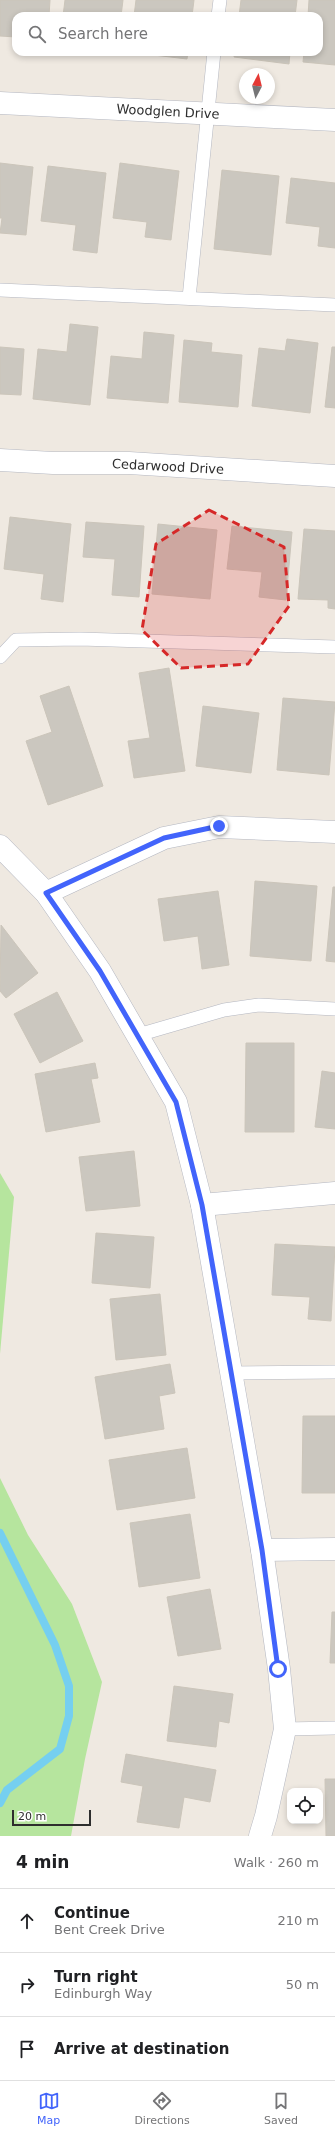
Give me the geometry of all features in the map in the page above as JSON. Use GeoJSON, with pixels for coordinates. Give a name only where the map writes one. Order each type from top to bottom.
{"type":"FeatureCollection","features":[{"type":"Feature","properties":{"kind":"street","name":"Woodglen Drive"},"geometry":{"type":"LineString","coordinates":[[0,103],[335,120]]}},
{"type":"Feature","properties":{"kind":"street","name":"Cedarwood Drive"},"geometry":{"type":"LineString","coordinates":[[0,460],[53,463],[129,463],[335,476]]}},
{"type":"Feature","properties":{"kind":"street"},"geometry":{"type":"LineString","coordinates":[[46,893],[164,838],[219,826],[335,832]]}},
{"type":"Feature","properties":{"kind":"street"},"geometry":{"type":"LineString","coordinates":[[0,846],[46,893],[100,971],[176,1102],[202,1205],[262,1550],[284,1729],[266,1816],[260,1836]]}},
{"type":"Feature","properties":{"kind":"street"},"geometry":{"type":"LineString","coordinates":[[202,1205],[335,1193]]}},
{"type":"Feature","properties":{"kind":"street"},"geometry":{"type":"LineString","coordinates":[[262,1550],[335,1549]]}},
{"type":"Feature","properties":{"kind":"lane"},"geometry":{"type":"LineString","coordinates":[[218,12],[220,0]]}},
{"type":"Feature","properties":{"kind":"lane"},"geometry":{"type":"LineString","coordinates":[[189,298],[214,56]]}},
{"type":"Feature","properties":{"kind":"lane"},"geometry":{"type":"LineString","coordinates":[[0,290],[335,304]]}},
{"type":"Feature","properties":{"kind":"lane"},"geometry":{"type":"LineString","coordinates":[[0,657],[16,640],[80,638],[335,647]]}},
{"type":"Feature","properties":{"kind":"lane"},"geometry":{"type":"LineString","coordinates":[[138,1035],[224,1010],[252,1006],[335,1009]]}},
{"type":"Feature","properties":{"kind":"lane"},"geometry":{"type":"LineString","coordinates":[[231,1373],[335,1372]]}},
{"type":"Feature","properties":{"kind":"lane"},"geometry":{"type":"LineString","coordinates":[[284,1729],[335,1728]]}},
{"type":"Feature","properties":{"kind":"highlighted area"},"geometry":{"type":"Polygon","coordinates":[[[209,510],[284,547],[289,606],[248,664],[181,668],[142,630],[156,544],[209,510]]]}},
{"type":"Feature","properties":{"kind":"green space"},"geometry":{"type":"Polygon","coordinates":[[[0,1173],[14,1197],[0,1354],[0,1173]]]}},
{"type":"Feature","properties":{"kind":"green space"},"geometry":{"type":"Polygon","coordinates":[[[0,1478],[28,1535],[72,1604],[102,1682],[85,1759],[71,1836],[0,1836],[0,1478]]]}},
{"type":"Feature","properties":{"kind":"building"},"geometry":{"type":"Polygon","coordinates":[[[0,0],[50,0],[49,12],[12,12],[12,37],[0,36],[0,0]]]}},
{"type":"Feature","properties":{"kind":"building"},"geometry":{"type":"Polygon","coordinates":[[[65,0],[123,0],[122,12],[64,12],[65,0]]]}},
{"type":"Feature","properties":{"kind":"building"},"geometry":{"type":"Polygon","coordinates":[[[136,0],[194,0],[192,12],[134,12],[136,0]]]}},
{"type":"Feature","properties":{"kind":"building"},"geometry":{"type":"Polygon","coordinates":[[[241,0],[297,0],[296,12],[240,12],[241,0]]]}},
{"type":"Feature","properties":{"kind":"building"},"geometry":{"type":"Polygon","coordinates":[[[309,0],[335,0],[335,65],[303,62],[304,56],[323,56],[323,12],[308,12],[309,0]]]}},
{"type":"Feature","properties":{"kind":"building"},"geometry":{"type":"Polygon","coordinates":[[[162,56],[187,56],[187,59],[162,56]]]}},
{"type":"Feature","properties":{"kind":"building"},"geometry":{"type":"Polygon","coordinates":[[[234,56],[290,56],[289,64],[234,56]]]}},
{"type":"Feature","properties":{"kind":"building"},"geometry":{"type":"Polygon","coordinates":[[[0,163],[33,167],[26,235],[0,233],[2,218],[0,218],[0,163]]]}},
{"type":"Feature","properties":{"kind":"building"},"geometry":{"type":"Polygon","coordinates":[[[120,163],[179,171],[171,240],[145,237],[147,222],[113,218],[120,163]]]}},
{"type":"Feature","properties":{"kind":"building"},"geometry":{"type":"Polygon","coordinates":[[[48,166],[106,173],[97,253],[73,250],[76,225],[41,221],[48,166]]]}},
{"type":"Feature","properties":{"kind":"building"},"geometry":{"type":"Polygon","coordinates":[[[222,170],[279,176],[271,255],[214,249],[222,170]]]}},
{"type":"Feature","properties":{"kind":"building"},"geometry":{"type":"Polygon","coordinates":[[[291,178],[335,183],[335,248],[318,246],[320,227],[286,223],[291,178]]]}},
{"type":"Feature","properties":{"kind":"building"},"geometry":{"type":"Polygon","coordinates":[[[70,324],[98,327],[90,405],[33,399],[38,349],[67,352],[70,324]]]}},
{"type":"Feature","properties":{"kind":"building"},"geometry":{"type":"Polygon","coordinates":[[[144,332],[174,335],[168,403],[107,398],[111,356],[142,359],[144,332]]]}},
{"type":"Feature","properties":{"kind":"building"},"geometry":{"type":"Polygon","coordinates":[[[287,339],[318,343],[310,413],[252,406],[259,348],[285,351],[287,339]]]}},
{"type":"Feature","properties":{"kind":"building"},"geometry":{"type":"Polygon","coordinates":[[[184,340],[212,343],[211,352],[242,355],[238,407],[179,402],[184,340]]]}},
{"type":"Feature","properties":{"kind":"building"},"geometry":{"type":"Polygon","coordinates":[[[0,347],[24,349],[21,395],[0,394],[0,347]]]}},
{"type":"Feature","properties":{"kind":"building"},"geometry":{"type":"Polygon","coordinates":[[[332,347],[335,347],[335,408],[325,407],[332,347]]]}},
{"type":"Feature","properties":{"kind":"building"},"geometry":{"type":"Polygon","coordinates":[[[10,517],[71,524],[63,602],[41,599],[44,574],[4,569],[10,517]]]}},
{"type":"Feature","properties":{"kind":"building"},"geometry":{"type":"Polygon","coordinates":[[[86,522],[144,526],[139,597],[112,595],[115,559],[83,557],[86,522]]]}},
{"type":"Feature","properties":{"kind":"building"},"geometry":{"type":"Polygon","coordinates":[[[158,524],[217,530],[210,599],[152,594],[158,524]]]}},
{"type":"Feature","properties":{"kind":"building"},"geometry":{"type":"Polygon","coordinates":[[[232,526],[292,532],[286,600],[259,597],[262,572],[227,569],[232,526]]]}},
{"type":"Feature","properties":{"kind":"building"},"geometry":{"type":"Polygon","coordinates":[[[304,529],[335,531],[335,609],[328,608],[328,600],[298,599],[304,529]]]}},
{"type":"Feature","properties":{"kind":"building"},"geometry":{"type":"Polygon","coordinates":[[[169,668],[185,771],[134,778],[128,741],[150,738],[139,673],[169,668]]]}},
{"type":"Feature","properties":{"kind":"building"},"geometry":{"type":"Polygon","coordinates":[[[69,686],[103,786],[48,805],[26,741],[52,732],[40,696],[69,686]]]}},
{"type":"Feature","properties":{"kind":"building"},"geometry":{"type":"Polygon","coordinates":[[[283,698],[335,702],[329,775],[277,770],[283,698]]]}},
{"type":"Feature","properties":{"kind":"building"},"geometry":{"type":"Polygon","coordinates":[[[203,706],[259,713],[251,773],[196,766],[203,706]]]}},
{"type":"Feature","properties":{"kind":"building"},"geometry":{"type":"Polygon","coordinates":[[[255,881],[317,886],[311,961],[250,956],[255,881]]]}},
{"type":"Feature","properties":{"kind":"building"},"geometry":{"type":"Polygon","coordinates":[[[333,887],[335,887],[335,962],[326,961],[333,887]]]}},
{"type":"Feature","properties":{"kind":"building"},"geometry":{"type":"Polygon","coordinates":[[[218,891],[229,965],[202,969],[198,936],[164,941],[158,899],[218,891]]]}},
{"type":"Feature","properties":{"kind":"building"},"geometry":{"type":"Polygon","coordinates":[[[1,925],[38,973],[6,998],[0,991],[1,925]]]}},
{"type":"Feature","properties":{"kind":"building"},"geometry":{"type":"Polygon","coordinates":[[[57,992],[83,1041],[40,1063],[14,1014],[57,992]]]}},
{"type":"Feature","properties":{"kind":"building"},"geometry":{"type":"Polygon","coordinates":[[[246,1043],[294,1043],[294,1132],[245,1132],[246,1043]]]}},
{"type":"Feature","properties":{"kind":"building"},"geometry":{"type":"Polygon","coordinates":[[[95,1063],[98,1078],[91,1079],[100,1122],[46,1132],[35,1074],[95,1063]]]}},
{"type":"Feature","properties":{"kind":"building"},"geometry":{"type":"Polygon","coordinates":[[[322,1071],[335,1073],[335,1129],[315,1127],[322,1071]]]}},
{"type":"Feature","properties":{"kind":"building"},"geometry":{"type":"Polygon","coordinates":[[[134,1151],[140,1206],[86,1211],[79,1157],[134,1151]]]}},
{"type":"Feature","properties":{"kind":"building"},"geometry":{"type":"Polygon","coordinates":[[[96,1233],[154,1237],[150,1288],[92,1283],[96,1233]]]}},
{"type":"Feature","properties":{"kind":"building"},"geometry":{"type":"Polygon","coordinates":[[[275,1244],[335,1247],[331,1321],[308,1319],[310,1297],[272,1295],[275,1244]]]}},
{"type":"Feature","properties":{"kind":"building"},"geometry":{"type":"Polygon","coordinates":[[[160,1294],[166,1355],[116,1360],[110,1299],[160,1294]]]}},
{"type":"Feature","properties":{"kind":"building"},"geometry":{"type":"Polygon","coordinates":[[[170,1364],[175,1393],[159,1396],[164,1429],[105,1439],[95,1377],[170,1364]]]}},
{"type":"Feature","properties":{"kind":"building"},"geometry":{"type":"Polygon","coordinates":[[[303,1416],[335,1416],[335,1493],[302,1493],[303,1416]]]}},
{"type":"Feature","properties":{"kind":"building"},"geometry":{"type":"Polygon","coordinates":[[[187,1448],[195,1498],[117,1510],[109,1460],[187,1448]]]}},
{"type":"Feature","properties":{"kind":"building"},"geometry":{"type":"Polygon","coordinates":[[[190,1514],[200,1578],[139,1587],[130,1523],[190,1514]]]}},
{"type":"Feature","properties":{"kind":"building"},"geometry":{"type":"Polygon","coordinates":[[[210,1589],[221,1649],[178,1656],[167,1597],[210,1589]]]}},
{"type":"Feature","properties":{"kind":"building"},"geometry":{"type":"Polygon","coordinates":[[[332,1612],[335,1612],[335,1663],[330,1663],[332,1612]]]}},
{"type":"Feature","properties":{"kind":"building"},"geometry":{"type":"Polygon","coordinates":[[[174,1686],[233,1694],[229,1723],[219,1721],[216,1747],[167,1741],[174,1686]]]}},
{"type":"Feature","properties":{"kind":"building"},"geometry":{"type":"Polygon","coordinates":[[[126,1754],[216,1770],[210,1802],[184,1797],[179,1828],[137,1822],[143,1786],[121,1782],[126,1754]]]}},
{"type":"Feature","properties":{"kind":"building"},"geometry":{"type":"Polygon","coordinates":[[[325,1779],[335,1779],[335,1836],[326,1836],[325,1779]]]}},
{"type":"Feature","properties":{"kind":"waterway"},"geometry":{"type":"LineString","coordinates":[[0,1533],[55,1645],[69,1686],[69,1716],[60,1749],[7,1790],[0,1803]]}},
{"type":"Feature","properties":{"kind":"route"},"geometry":{"type":"LineString","coordinates":[[219,826],[164,838],[46,893],[100,971],[176,1102],[202,1205],[262,1550],[278,1669]]}}]}
